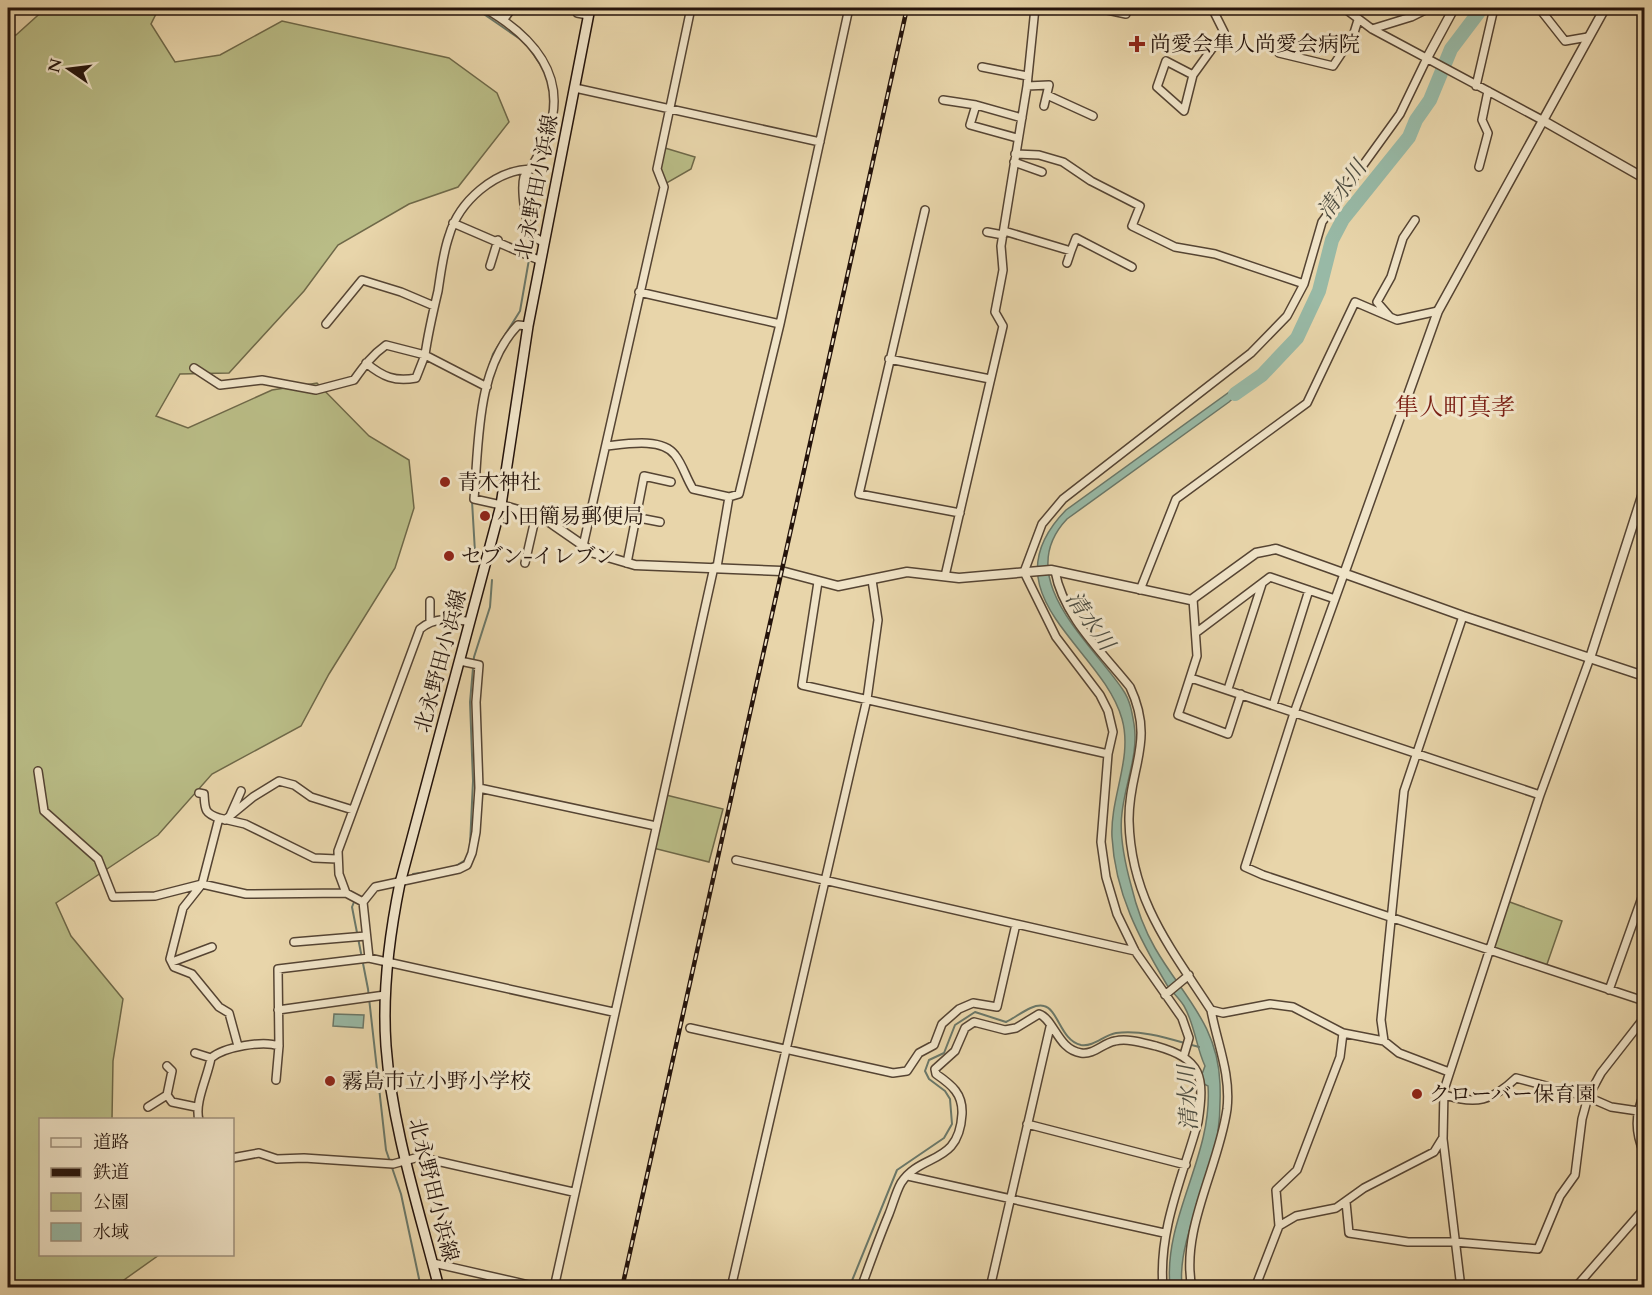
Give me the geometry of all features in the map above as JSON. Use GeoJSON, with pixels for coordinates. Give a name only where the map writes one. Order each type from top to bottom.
{"type":"FeatureCollection","features":[{"type":"Feature","properties":{"kind":"main road","name":"北永野田小浜線"},"geometry":{"type":"LineString","coordinates":[[439,1287],[396,1113],[389,1067],[385,995],[387,962],[400,883],[464,662],[470,622],[501,506],[537,259],[544,243],[589,11]]}},
{"type":"Feature","properties":{"kind":"street"},"geometry":{"type":"LineString","coordinates":[[484,8],[504,19],[533,45],[555,88],[552,119],[531,169],[525,176],[524,186],[528,224],[532,235],[544,243]]}},
{"type":"Feature","properties":{"kind":"street"},"geometry":{"type":"LineString","coordinates":[[504,19],[512,8]]}},
{"type":"Feature","properties":{"kind":"street"},"geometry":{"type":"LineString","coordinates":[[574,8],[577,13],[589,11]]}},
{"type":"Feature","properties":{"kind":"street"},"geometry":{"type":"LineString","coordinates":[[583,546],[663,188],[657,169],[691,8]]}},
{"type":"Feature","properties":{"kind":"street"},"geometry":{"type":"LineString","coordinates":[[606,446],[634,443],[664,447],[675,453],[693,489],[729,497],[740,494],[780,324],[849,8]]}},
{"type":"Feature","properties":{"kind":"street"},"geometry":{"type":"LineString","coordinates":[[945,576],[1003,326],[995,312],[1004,270],[1004,233],[1017,138],[1027,86],[1035,8]]}},
{"type":"Feature","properties":{"kind":"street"},"geometry":{"type":"LineString","coordinates":[[1098,8],[1126,14]]}},
{"type":"Feature","properties":{"kind":"street"},"geometry":{"type":"LineString","coordinates":[[1194,75],[1166,61],[1157,87],[1184,111],[1194,75],[1224,32],[1212,8]]}},
{"type":"Feature","properties":{"kind":"street"},"geometry":{"type":"LineString","coordinates":[[1344,8],[1372,29],[1542,120],[1644,178]]}},
{"type":"Feature","properties":{"kind":"street"},"geometry":{"type":"LineString","coordinates":[[1372,29],[1411,17],[1429,8]]}},
{"type":"Feature","properties":{"kind":"street"},"geometry":{"type":"LineString","coordinates":[[1184,1055],[1189,1038],[1182,1018],[1135,951],[1118,914],[1106,876],[1102,808],[1107,754],[1113,732],[1108,711],[1095,688],[1056,637],[1028,572],[1042,524],[1052,511],[1251,353],[1287,316],[1304,284],[1322,222],[1400,114],[1426,58],[1454,8]]}},
{"type":"Feature","properties":{"kind":"street"},"geometry":{"type":"LineString","coordinates":[[1476,86],[1494,8]]}},
{"type":"Feature","properties":{"kind":"street"},"geometry":{"type":"LineString","coordinates":[[1539,8],[1565,41],[1588,37]]}},
{"type":"Feature","properties":{"kind":"street"},"geometry":{"type":"LineString","coordinates":[[1605,8],[1438,311],[1294,713],[1245,867],[1644,1001]]}},
{"type":"Feature","properties":{"kind":"street"},"geometry":{"type":"LineString","coordinates":[[1279,53],[1333,66],[1353,36],[1358,20]]}},
{"type":"Feature","properties":{"kind":"street"},"geometry":{"type":"LineString","coordinates":[[982,67],[1027,76]]}},
{"type":"Feature","properties":{"kind":"street"},"geometry":{"type":"LineString","coordinates":[[1027,86],[1049,85],[1044,106]]}},
{"type":"Feature","properties":{"kind":"street"},"geometry":{"type":"LineString","coordinates":[[575,88],[820,142]]}},
{"type":"Feature","properties":{"kind":"street"},"geometry":{"type":"LineString","coordinates":[[1479,167],[1488,133],[1482,120],[1488,91]]}},
{"type":"Feature","properties":{"kind":"street"},"geometry":{"type":"LineString","coordinates":[[1047,95],[1093,116]]}},
{"type":"Feature","properties":{"kind":"street"},"geometry":{"type":"LineString","coordinates":[[943,100],[976,105],[1022,118]]}},
{"type":"Feature","properties":{"kind":"street"},"geometry":{"type":"LineString","coordinates":[[976,105],[970,125],[1017,138]]}},
{"type":"Feature","properties":{"kind":"street"},"geometry":{"type":"LineString","coordinates":[[552,119],[568,120]]}},
{"type":"Feature","properties":{"kind":"street"},"geometry":{"type":"LineString","coordinates":[[1014,158],[1039,155],[1064,162],[1091,181],[1140,206],[1132,226],[1175,247],[1215,254],[1304,284]]}},
{"type":"Feature","properties":{"kind":"street"},"geometry":{"type":"LineString","coordinates":[[1014,158],[1042,172]]}},
{"type":"Feature","properties":{"kind":"street"},"geometry":{"type":"LineString","coordinates":[[366,363],[382,376],[402,380],[416,378],[425,355],[453,223],[465,206],[491,181],[522,169],[531,169]]}},
{"type":"Feature","properties":{"kind":"street"},"geometry":{"type":"LineString","coordinates":[[925,210],[859,494],[960,513]]}},
{"type":"Feature","properties":{"kind":"street"},"geometry":{"type":"LineString","coordinates":[[1391,319],[1377,302],[1391,277],[1403,238],[1415,220]]}},
{"type":"Feature","properties":{"kind":"street"},"geometry":{"type":"LineString","coordinates":[[453,223],[498,240],[537,259]]}},
{"type":"Feature","properties":{"kind":"street"},"geometry":{"type":"LineString","coordinates":[[987,232],[1004,233],[1071,251]]}},
{"type":"Feature","properties":{"kind":"street"},"geometry":{"type":"LineString","coordinates":[[1067,263],[1076,237],[1132,267]]}},
{"type":"Feature","properties":{"kind":"street"},"geometry":{"type":"LineString","coordinates":[[489,266],[498,240]]}},
{"type":"Feature","properties":{"kind":"street"},"geometry":{"type":"LineString","coordinates":[[326,324],[362,280],[401,292],[434,306]]}},
{"type":"Feature","properties":{"kind":"street"},"geometry":{"type":"LineString","coordinates":[[639,292],[780,324]]}},
{"type":"Feature","properties":{"kind":"street"},"geometry":{"type":"LineString","coordinates":[[1140,590],[1176,499],[1307,403],[1355,302],[1391,319],[1438,311]]}},
{"type":"Feature","properties":{"kind":"street"},"geometry":{"type":"LineString","coordinates":[[528,326],[518,325],[504,339],[496,356],[487,387],[479,434],[474,499],[536,515],[583,546],[603,556],[627,563],[781,571],[838,586],[907,572],[971,578],[1053,570],[1140,590],[1193,599],[1222,576],[1266,549],[1276,549],[1464,616],[1644,676]]}},
{"type":"Feature","properties":{"kind":"street"},"geometry":{"type":"LineString","coordinates":[[194,368],[220,385],[262,380],[316,390],[354,380],[366,363],[386,345],[425,355],[487,387]]}},
{"type":"Feature","properties":{"kind":"street"},"geometry":{"type":"LineString","coordinates":[[889,359],[990,379]]}},
{"type":"Feature","properties":{"kind":"street"},"geometry":{"type":"LineString","coordinates":[[627,563],[634,517],[644,476],[671,482]]}},
{"type":"Feature","properties":{"kind":"street"},"geometry":{"type":"LineString","coordinates":[[1461,1287],[1443,1139],[1444,1095],[1449,1072],[1540,795],[1590,658],[1644,490]]}},
{"type":"Feature","properties":{"kind":"street"},"geometry":{"type":"LineString","coordinates":[[554,1287],[573,1192],[729,497]]}},
{"type":"Feature","properties":{"kind":"street"},"geometry":{"type":"LineString","coordinates":[[525,563],[536,515]]}},
{"type":"Feature","properties":{"kind":"street"},"geometry":{"type":"LineString","coordinates":[[634,517],[660,522]]}},
{"type":"Feature","properties":{"kind":"street"},"geometry":{"type":"LineString","coordinates":[[1053,570],[1058,591],[1067,607],[1130,687],[1136,700],[1142,748],[1129,819],[1137,877],[1143,896],[1168,948],[1189,975],[1211,1010],[1224,1059],[1227,1106],[1219,1149],[1191,1243],[1192,1287]]}},
{"type":"Feature","properties":{"kind":"street"},"geometry":{"type":"LineString","coordinates":[[1197,632],[1270,577],[1335,599]]}},
{"type":"Feature","properties":{"kind":"street"},"geometry":{"type":"LineString","coordinates":[[731,1287],[867,699],[878,620],[872,580]]}},
{"type":"Feature","properties":{"kind":"street"},"geometry":{"type":"LineString","coordinates":[[818,582],[802,685],[1107,754]]}},
{"type":"Feature","properties":{"kind":"street"},"geometry":{"type":"LineString","coordinates":[[1228,689],[1262,584]]}},
{"type":"Feature","properties":{"kind":"street"},"geometry":{"type":"LineString","coordinates":[[1273,705],[1308,590]]}},
{"type":"Feature","properties":{"kind":"street"},"geometry":{"type":"LineString","coordinates":[[1193,599],[1197,656],[1178,715],[1228,734],[1241,694]]}},
{"type":"Feature","properties":{"kind":"street"},"geometry":{"type":"LineString","coordinates":[[430,601],[430,621]]}},
{"type":"Feature","properties":{"kind":"street"},"geometry":{"type":"LineString","coordinates":[[1383,1041],[1381,1020],[1404,790],[1464,616]]}},
{"type":"Feature","properties":{"kind":"street"},"geometry":{"type":"LineString","coordinates":[[347,894],[337,859],[420,629],[430,621],[458,619],[470,622]]}},
{"type":"Feature","properties":{"kind":"street"},"geometry":{"type":"LineString","coordinates":[[361,900],[375,887],[459,869],[467,865],[476,832],[479,788],[476,702],[478,665],[464,662]]}},
{"type":"Feature","properties":{"kind":"street"},"geometry":{"type":"LineString","coordinates":[[1191,678],[1540,795]]}},
{"type":"Feature","properties":{"kind":"street"},"geometry":{"type":"LineString","coordinates":[[38,771],[44,811],[98,859],[113,897],[155,896],[202,884],[246,894],[347,894],[361,900]]}},
{"type":"Feature","properties":{"kind":"street"},"geometry":{"type":"LineString","coordinates":[[225,819],[253,797],[279,781],[294,785],[311,797],[353,810]]}},
{"type":"Feature","properties":{"kind":"street"},"geometry":{"type":"LineString","coordinates":[[479,788],[656,826]]}},
{"type":"Feature","properties":{"kind":"street"},"geometry":{"type":"LineString","coordinates":[[238,1046],[229,1013],[219,1007],[192,974],[174,967],[172,962],[183,908],[202,884],[225,819],[241,791]]}},
{"type":"Feature","properties":{"kind":"street"},"geometry":{"type":"LineString","coordinates":[[199,793],[204,794],[204,810],[207,814],[245,824],[314,858],[337,859]]}},
{"type":"Feature","properties":{"kind":"street"},"geometry":{"type":"LineString","coordinates":[[736,860],[1135,951]]}},
{"type":"Feature","properties":{"kind":"street"},"geometry":{"type":"LineString","coordinates":[[1609,990],[1644,892]]}},
{"type":"Feature","properties":{"kind":"street"},"geometry":{"type":"LineString","coordinates":[[361,900],[367,959]]}},
{"type":"Feature","properties":{"kind":"street"},"geometry":{"type":"LineString","coordinates":[[690,1028],[893,1073],[907,1071],[919,1053],[934,1045],[942,1024],[950,1016],[973,1003],[998,1007],[1016,924]]}},
{"type":"Feature","properties":{"kind":"street"},"geometry":{"type":"LineString","coordinates":[[294,942],[364,936]]}},
{"type":"Feature","properties":{"kind":"street"},"geometry":{"type":"LineString","coordinates":[[172,962],[212,947]]}},
{"type":"Feature","properties":{"kind":"street"},"geometry":{"type":"LineString","coordinates":[[276,1080],[279,1047],[278,969],[367,959],[613,1012]]}},
{"type":"Feature","properties":{"kind":"street"},"geometry":{"type":"LineString","coordinates":[[1165,995],[1189,975]]}},
{"type":"Feature","properties":{"kind":"street"},"geometry":{"type":"LineString","coordinates":[[278,1010],[385,995]]}},
{"type":"Feature","properties":{"kind":"street"},"geometry":{"type":"LineString","coordinates":[[1211,1010],[1223,1013],[1270,1004],[1293,1007],[1343,1033],[1383,1041],[1399,1053],[1449,1072]]}},
{"type":"Feature","properties":{"kind":"street"},"geometry":{"type":"LineString","coordinates":[[861,1287],[901,1184],[908,1176],[940,1156],[954,1143],[961,1131],[962,1103],[956,1090],[936,1074],[935,1069],[955,1051],[964,1028],[980,1022],[1005,1030],[1016,1028],[1039,1014],[1045,1016],[1061,1041],[1079,1053],[1090,1053],[1114,1041],[1124,1040],[1184,1055],[1199,1076],[1201,1103],[1186,1165],[1164,1233],[1161,1265],[1163,1287]]}},
{"type":"Feature","properties":{"kind":"street"},"geometry":{"type":"LineString","coordinates":[[1347,1202],[1348,1233],[1408,1242],[1455,1242],[1538,1249],[1560,1196],[1575,1175],[1582,1119],[1588,1097],[1601,1072],[1644,1018]]}},
{"type":"Feature","properties":{"kind":"street"},"geometry":{"type":"LineString","coordinates":[[990,1287],[1050,1027]]}},
{"type":"Feature","properties":{"kind":"street"},"geometry":{"type":"LineString","coordinates":[[1255,1287],[1279,1226],[1276,1190],[1297,1170],[1340,1056],[1343,1033]]}},
{"type":"Feature","properties":{"kind":"street"},"geometry":{"type":"LineString","coordinates":[[195,1053],[212,1058],[238,1046],[270,1043],[279,1047]]}},
{"type":"Feature","properties":{"kind":"street"},"geometry":{"type":"LineString","coordinates":[[199,1118],[196,1107],[203,1094],[212,1058]]}},
{"type":"Feature","properties":{"kind":"street"},"geometry":{"type":"LineString","coordinates":[[148,1107],[167,1095],[172,1071],[167,1066]]}},
{"type":"Feature","properties":{"kind":"street"},"geometry":{"type":"LineString","coordinates":[[1444,1095],[1469,1102],[1482,1099],[1504,1090],[1516,1078],[1588,1097],[1611,1107],[1638,1111]]}},
{"type":"Feature","properties":{"kind":"street"},"geometry":{"type":"LineString","coordinates":[[1644,1094],[1638,1111],[1637,1133],[1644,1153]]}},
{"type":"Feature","properties":{"kind":"street"},"geometry":{"type":"LineString","coordinates":[[167,1095],[172,1102],[196,1107]]}},
{"type":"Feature","properties":{"kind":"street"},"geometry":{"type":"LineString","coordinates":[[1027,1124],[1186,1165]]}},
{"type":"Feature","properties":{"kind":"street"},"geometry":{"type":"LineString","coordinates":[[1279,1226],[1296,1216],[1336,1208],[1364,1188],[1434,1152],[1443,1139]]}},
{"type":"Feature","properties":{"kind":"street"},"geometry":{"type":"LineString","coordinates":[[234,1158],[259,1153],[278,1159],[304,1158],[389,1164],[419,1157],[573,1192]]}},
{"type":"Feature","properties":{"kind":"street"},"geometry":{"type":"LineString","coordinates":[[908,1176],[1164,1233]]}},
{"type":"Feature","properties":{"kind":"street"},"geometry":{"type":"LineString","coordinates":[[1575,1287],[1644,1209]]}},
{"type":"Feature","properties":{"kind":"street"},"geometry":{"type":"LineString","coordinates":[[433,1263],[542,1287]]}},
{"type":"Feature","properties":{"kind":"green space"},"geometry":{"type":"Polygon","coordinates":[[[46,8],[159,8],[151,24],[175,62],[220,55],[282,21],[449,58],[497,93],[509,122],[458,187],[409,204],[338,245],[304,291],[229,373],[180,374],[156,416],[188,428],[272,390],[317,383],[369,436],[409,460],[414,508],[395,568],[329,674],[301,726],[212,774],[158,835],[56,903],[71,936],[123,999],[113,1061],[112,1118],[39,1118],[39,1256],[158,1256],[114,1287],[8,1287],[8,35],[16,35],[46,8]]]}},
{"type":"Feature","properties":{"kind":"green space"},"geometry":{"type":"Polygon","coordinates":[[[665,148],[695,157],[691,169],[665,184],[660,168],[665,148]]]}},
{"type":"Feature","properties":{"kind":"green space"},"geometry":{"type":"Polygon","coordinates":[[[666,795],[723,809],[709,862],[653,848],[666,795]]]}},
{"type":"Feature","properties":{"kind":"green space"},"geometry":{"type":"Polygon","coordinates":[[[1507,901],[1562,921],[1546,967],[1489,948],[1507,901]]]}},
{"type":"Feature","properties":{"kind":"water"},"geometry":{"type":"Polygon","coordinates":[[[1250,383],[1229,402],[1067,519],[1052,541],[1048,564],[1052,587],[1062,609],[1123,690],[1129,702],[1134,724],[1135,746],[1121,830],[1129,876],[1147,933],[1206,1027],[1218,1063],[1220,1106],[1216,1148],[1186,1242],[1182,1287],[1170,1287],[1170,1261],[1174,1236],[1208,1112],[1208,1086],[1204,1084],[1202,1074],[1205,1066],[1188,1013],[1167,985],[1147,950],[1130,914],[1118,877],[1114,858],[1112,822],[1125,748],[1122,719],[1110,693],[1056,619],[1042,594],[1037,568],[1044,540],[1066,510],[1239,385],[1250,383]]]}},
{"type":"Feature","properties":{"kind":"water"},"geometry":{"type":"Polygon","coordinates":[[[334,1014],[364,1015],[363,1028],[333,1026],[334,1014]]]}},
{"type":"Feature","properties":{"kind":"waterway"},"geometry":{"type":"LineString","coordinates":[[475,8],[520,39]]}},
{"type":"Feature","properties":{"kind":"waterway","name":"清水川"},"geometry":{"type":"LineString","coordinates":[[1235,394],[1262,375],[1297,338],[1319,291],[1332,240],[1343,219],[1409,137],[1416,120],[1430,100],[1451,49],[1482,8]]}},
{"type":"Feature","properties":{"kind":"waterway"},"geometry":{"type":"LineString","coordinates":[[530,49],[542,67]]}},
{"type":"Feature","properties":{"kind":"waterway"},"geometry":{"type":"LineString","coordinates":[[520,181],[520,199]]}},
{"type":"Feature","properties":{"kind":"waterway"},"geometry":{"type":"LineString","coordinates":[[485,379],[493,354],[520,311],[531,248],[525,225]]}},
{"type":"Feature","properties":{"kind":"waterway"},"geometry":{"type":"LineString","coordinates":[[480,400],[483,388]]}},
{"type":"Feature","properties":{"kind":"waterway"},"geometry":{"type":"LineString","coordinates":[[472,501],[475,552]]}},
{"type":"Feature","properties":{"kind":"waterway"},"geometry":{"type":"LineString","coordinates":[[470,845],[473,781],[470,702],[474,657],[490,607],[492,580]]}},
{"type":"Feature","properties":{"kind":"waterway"},"geometry":{"type":"LineString","coordinates":[[454,867],[467,859]]}},
{"type":"Feature","properties":{"kind":"waterway"},"geometry":{"type":"LineString","coordinates":[[413,874],[434,871]]}},
{"type":"Feature","properties":{"kind":"waterway"},"geometry":{"type":"LineString","coordinates":[[354,902],[352,907],[368,989],[386,1150],[401,1194],[421,1288]]}},
{"type":"Feature","properties":{"kind":"waterway"},"geometry":{"type":"LineString","coordinates":[[849,1288],[897,1170],[944,1138],[952,1124],[950,1099],[945,1091],[929,1079],[925,1071],[929,1060],[944,1053],[955,1025],[975,1012],[1006,1022],[1030,1008],[1044,1006],[1053,1013],[1069,1038],[1081,1045],[1090,1044],[1112,1034],[1126,1032],[1158,1036],[1199,1047]]}},
{"type":"Feature","properties":{"kind":"railway"},"geometry":{"type":"LineString","coordinates":[[622,1288],[907,8]]}},
{"type":"Feature","properties":{"kind":"place","name":"尚愛会隼人尚愛会病院"},"geometry":{"type":"Point","coordinates":[1137,44]}},
{"type":"Feature","properties":{"kind":"place","name":"青木神社"},"geometry":{"type":"Point","coordinates":[445,482]}},
{"type":"Feature","properties":{"kind":"place","name":"小田簡易郵便局"},"geometry":{"type":"Point","coordinates":[485,516]}},
{"type":"Feature","properties":{"kind":"place","name":"セブン-イレブン"},"geometry":{"type":"Point","coordinates":[449,556]}},
{"type":"Feature","properties":{"kind":"place","name":"霧島市立小野小学校"},"geometry":{"type":"Point","coordinates":[330,1081]}},
{"type":"Feature","properties":{"kind":"place","name":"クローバー保育園"},"geometry":{"type":"Point","coordinates":[1417,1094]}},
{"type":"Feature","properties":{"kind":"district","name":"隼人町真孝"},"geometry":{"type":"Point","coordinates":[1455,407]}}]}
